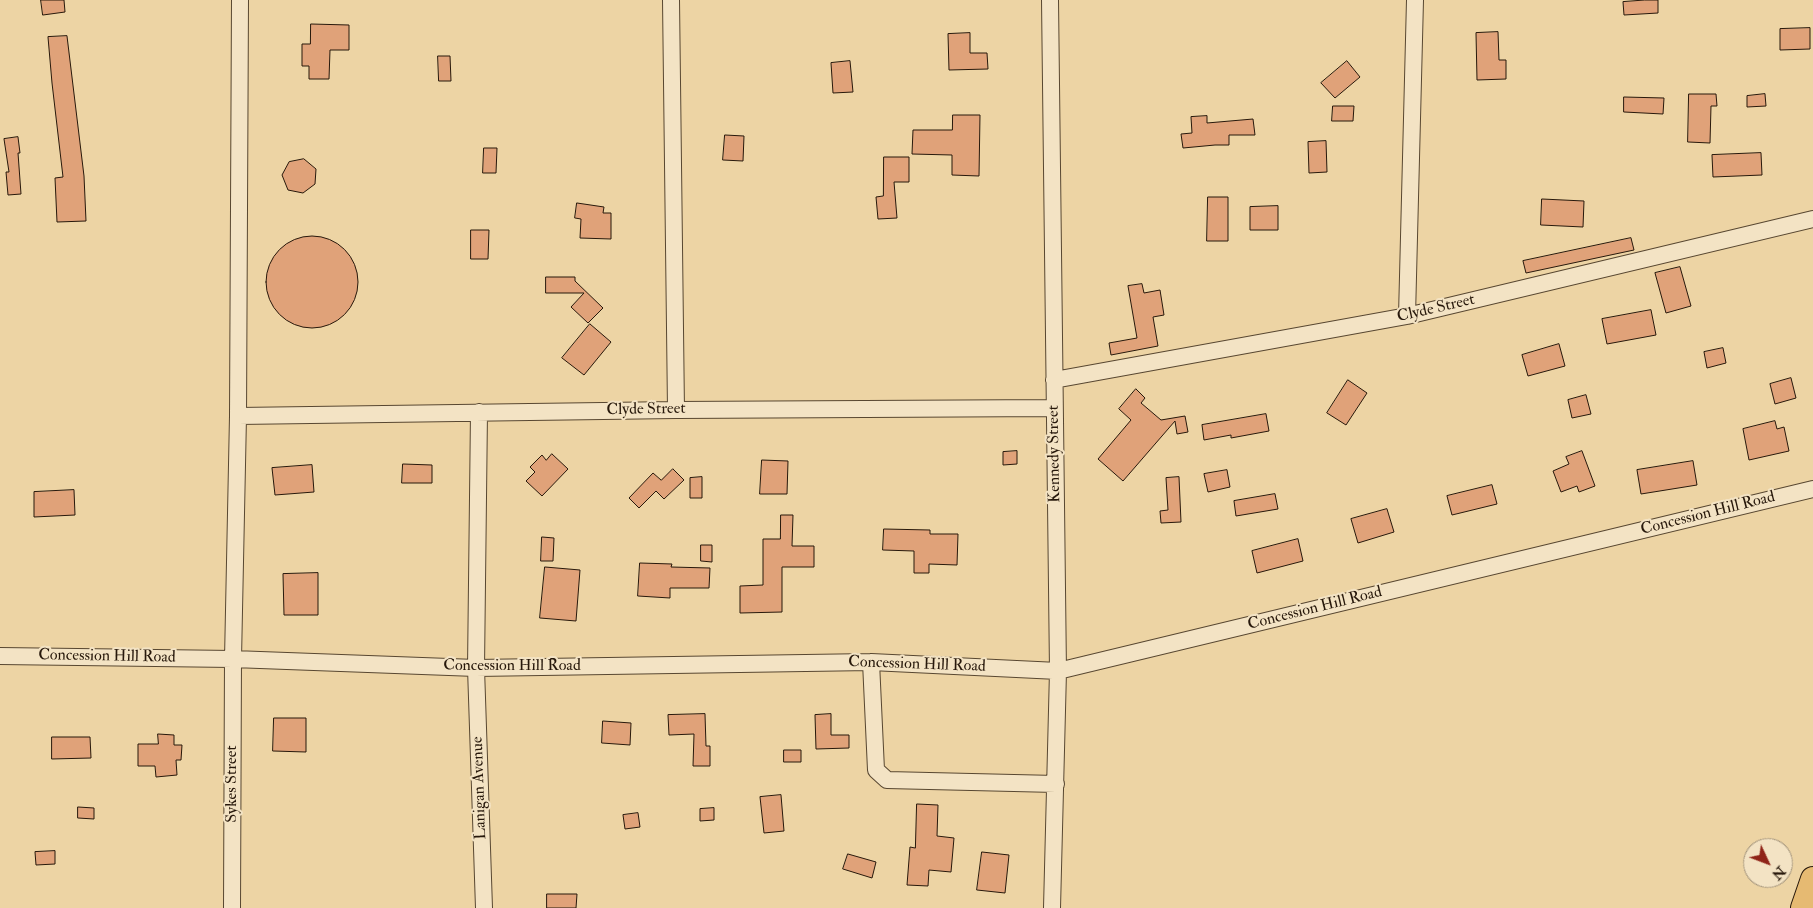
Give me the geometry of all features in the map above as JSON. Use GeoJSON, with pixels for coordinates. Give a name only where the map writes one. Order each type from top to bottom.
{"type":"FeatureCollection","features":[{"type":"Feature","properties":{"kind":"highway"},"geometry":{"type":"LineString","coordinates":[[1803,908],[1813,880]]}},
{"type":"Feature","properties":{"kind":"street","name":"Sykes Street"},"geometry":{"type":"LineString","coordinates":[[232,908],[233,659],[238,416],[240,0]]}},
{"type":"Feature","properties":{"kind":"street"},"geometry":{"type":"LineString","coordinates":[[671,0],[676,410]]}},
{"type":"Feature","properties":{"kind":"street","name":"Kennedy Street"},"geometry":{"type":"LineString","coordinates":[[1050,0],[1058,671],[1052,908]]}},
{"type":"Feature","properties":{"kind":"street"},"geometry":{"type":"LineString","coordinates":[[1407,316],[1415,0]]}},
{"type":"Feature","properties":{"kind":"street","name":"Clyde Street"},"geometry":{"type":"LineString","coordinates":[[1054,380],[1407,316],[1813,218]]}},
{"type":"Feature","properties":{"kind":"street","name":"Clyde Street"},"geometry":{"type":"LineString","coordinates":[[238,416],[676,410],[1054,408]]}},
{"type":"Feature","properties":{"kind":"street","name":"Lanigan Avenue"},"geometry":{"type":"LineString","coordinates":[[479,412],[476,668],[484,908]]}},
{"type":"Feature","properties":{"kind":"street","name":"Concession Hill Road"},"geometry":{"type":"LineString","coordinates":[[0,656],[233,659],[476,668],[871,662],[1058,671],[1813,489]]}},
{"type":"Feature","properties":{"kind":"street"},"geometry":{"type":"LineString","coordinates":[[871,662],[876,770],[887,780],[1056,784]]}},
{"type":"Feature","properties":{"kind":"building"},"geometry":{"type":"Polygon","coordinates":[[[41,0],[64,0],[65,12],[43,15],[41,0]]]}},
{"type":"Feature","properties":{"kind":"building"},"geometry":{"type":"Polygon","coordinates":[[[1658,0],[1658,13],[1624,15],[1623,2],[1658,0]]]}},
{"type":"Feature","properties":{"kind":"building"},"geometry":{"type":"Polygon","coordinates":[[[311,24],[349,25],[349,50],[330,50],[329,79],[309,79],[309,66],[302,66],[302,44],[310,44],[311,24]]]}},
{"type":"Feature","properties":{"kind":"building"},"geometry":{"type":"Polygon","coordinates":[[[1810,28],[1810,49],[1780,50],[1780,29],[1810,28]]]}},
{"type":"Feature","properties":{"kind":"building"},"geometry":{"type":"Polygon","coordinates":[[[1498,32],[1499,60],[1506,60],[1506,79],[1477,80],[1476,33],[1498,32]]]}},
{"type":"Feature","properties":{"kind":"building"},"geometry":{"type":"Polygon","coordinates":[[[970,33],[970,53],[987,53],[988,69],[949,70],[948,34],[970,33]]]}},
{"type":"Feature","properties":{"kind":"building"},"geometry":{"type":"Polygon","coordinates":[[[67,36],[84,176],[86,221],[57,222],[55,178],[63,177],[48,37],[67,36]]]}},
{"type":"Feature","properties":{"kind":"building"},"geometry":{"type":"Polygon","coordinates":[[[438,56],[450,56],[451,81],[439,81],[438,56]]]}},
{"type":"Feature","properties":{"kind":"building"},"geometry":{"type":"Polygon","coordinates":[[[850,61],[853,92],[833,93],[831,63],[850,61]]]}},
{"type":"Feature","properties":{"kind":"building"},"geometry":{"type":"Polygon","coordinates":[[[1347,61],[1360,77],[1335,98],[1321,83],[1347,61]]]}},
{"type":"Feature","properties":{"kind":"building"},"geometry":{"type":"Polygon","coordinates":[[[1689,94],[1716,94],[1717,106],[1711,106],[1710,143],[1688,142],[1689,94]]]}},
{"type":"Feature","properties":{"kind":"building"},"geometry":{"type":"Polygon","coordinates":[[[1765,94],[1766,106],[1747,107],[1747,96],[1765,94]]]}},
{"type":"Feature","properties":{"kind":"building"},"geometry":{"type":"Polygon","coordinates":[[[1624,97],[1664,98],[1663,114],[1624,112],[1624,97]]]}},
{"type":"Feature","properties":{"kind":"building"},"geometry":{"type":"Polygon","coordinates":[[[1333,106],[1354,106],[1353,121],[1332,121],[1333,106]]]}},
{"type":"Feature","properties":{"kind":"building"},"geometry":{"type":"Polygon","coordinates":[[[953,115],[980,115],[979,176],[952,175],[952,155],[912,154],[913,130],[952,130],[953,115]]]}},
{"type":"Feature","properties":{"kind":"building"},"geometry":{"type":"Polygon","coordinates":[[[1207,116],[1207,123],[1253,119],[1255,135],[1229,135],[1229,145],[1183,148],[1181,134],[1192,133],[1191,117],[1207,116]]]}},
{"type":"Feature","properties":{"kind":"building"},"geometry":{"type":"Polygon","coordinates":[[[725,135],[744,136],[743,161],[723,160],[725,135]]]}},
{"type":"Feature","properties":{"kind":"building"},"geometry":{"type":"Polygon","coordinates":[[[18,137],[21,194],[8,195],[6,172],[9,172],[4,139],[18,137]]]}},
{"type":"Feature","properties":{"kind":"building"},"geometry":{"type":"Polygon","coordinates":[[[1326,141],[1327,172],[1309,173],[1308,142],[1326,141]]]}},
{"type":"Feature","properties":{"kind":"building"},"geometry":{"type":"Polygon","coordinates":[[[484,148],[497,148],[496,173],[483,173],[484,148]]]}},
{"type":"Feature","properties":{"kind":"building"},"geometry":{"type":"Polygon","coordinates":[[[1761,153],[1762,175],[1713,177],[1712,155],[1761,153]]]}},
{"type":"Feature","properties":{"kind":"building"},"geometry":{"type":"Polygon","coordinates":[[[884,157],[909,157],[909,182],[894,182],[897,218],[878,219],[876,197],[883,196],[884,157]]]}},
{"type":"Feature","properties":{"kind":"building"},"geometry":{"type":"Polygon","coordinates":[[[304,159],[316,169],[315,184],[303,193],[288,190],[282,175],[289,162],[304,159]]]}},
{"type":"Feature","properties":{"kind":"building"},"geometry":{"type":"Polygon","coordinates":[[[1208,197],[1228,197],[1228,241],[1207,241],[1208,197]]]}},
{"type":"Feature","properties":{"kind":"building"},"geometry":{"type":"Polygon","coordinates":[[[1542,199],[1584,201],[1583,227],[1541,225],[1542,199]]]}},
{"type":"Feature","properties":{"kind":"building"},"geometry":{"type":"Polygon","coordinates":[[[577,203],[604,207],[603,213],[611,213],[611,239],[580,238],[581,219],[575,218],[577,203]]]}},
{"type":"Feature","properties":{"kind":"building"},"geometry":{"type":"Polygon","coordinates":[[[1278,206],[1278,230],[1250,230],[1250,207],[1278,206]]]}},
{"type":"Feature","properties":{"kind":"building"},"geometry":{"type":"Polygon","coordinates":[[[471,230],[489,230],[488,259],[471,259],[471,230]]]}},
{"type":"Feature","properties":{"kind":"building"},"geometry":{"type":"Polygon","coordinates":[[[312,236],[330,240],[344,250],[354,264],[358,282],[354,300],[344,314],[330,324],[312,328],[294,324],[280,314],[270,300],[266,282],[270,264],[280,250],[294,240],[312,236]]]}},
{"type":"Feature","properties":{"kind":"building"},"geometry":{"type":"Polygon","coordinates":[[[1631,238],[1634,250],[1526,273],[1523,261],[1631,238]]]}},
{"type":"Feature","properties":{"kind":"building"},"geometry":{"type":"Polygon","coordinates":[[[1680,267],[1691,306],[1666,313],[1655,273],[1680,267]]]}},
{"type":"Feature","properties":{"kind":"building"},"geometry":{"type":"Polygon","coordinates":[[[546,277],[575,277],[575,281],[603,308],[588,323],[571,307],[584,293],[546,293],[546,277]]]}},
{"type":"Feature","properties":{"kind":"building"},"geometry":{"type":"Polygon","coordinates":[[[1142,284],[1144,293],[1160,290],[1164,315],[1153,317],[1158,346],[1111,355],[1109,343],[1137,338],[1128,286],[1142,284]]]}},
{"type":"Feature","properties":{"kind":"building"},"geometry":{"type":"Polygon","coordinates":[[[1651,310],[1656,335],[1607,344],[1602,319],[1651,310]]]}},
{"type":"Feature","properties":{"kind":"building"},"geometry":{"type":"Polygon","coordinates":[[[590,324],[611,342],[584,375],[562,358],[590,324]]]}},
{"type":"Feature","properties":{"kind":"building"},"geometry":{"type":"Polygon","coordinates":[[[1559,344],[1565,366],[1528,376],[1522,355],[1559,344]]]}},
{"type":"Feature","properties":{"kind":"building"},"geometry":{"type":"Polygon","coordinates":[[[1723,348],[1726,363],[1707,368],[1704,352],[1723,348]]]}},
{"type":"Feature","properties":{"kind":"building"},"geometry":{"type":"Polygon","coordinates":[[[1791,378],[1796,398],[1775,404],[1770,384],[1791,378]]]}},
{"type":"Feature","properties":{"kind":"building"},"geometry":{"type":"Polygon","coordinates":[[[1348,380],[1367,393],[1346,425],[1327,413],[1348,380]]]}},
{"type":"Feature","properties":{"kind":"building"},"geometry":{"type":"Polygon","coordinates":[[[1136,389],[1145,398],[1141,403],[1161,420],[1185,416],[1188,432],[1177,434],[1175,421],[1123,481],[1098,459],[1131,420],[1119,409],[1136,389]]]}},
{"type":"Feature","properties":{"kind":"building"},"geometry":{"type":"Polygon","coordinates":[[[1586,395],[1591,414],[1572,418],[1568,400],[1586,395]]]}},
{"type":"Feature","properties":{"kind":"building"},"geometry":{"type":"Polygon","coordinates":[[[1266,414],[1269,431],[1231,438],[1231,435],[1204,440],[1202,425],[1266,414]]]}},
{"type":"Feature","properties":{"kind":"building"},"geometry":{"type":"Polygon","coordinates":[[[1775,421],[1777,429],[1784,427],[1789,451],[1749,460],[1743,429],[1775,421]]]}},
{"type":"Feature","properties":{"kind":"building"},"geometry":{"type":"Polygon","coordinates":[[[1017,451],[1017,464],[1003,465],[1003,452],[1017,451]]]}},
{"type":"Feature","properties":{"kind":"building"},"geometry":{"type":"Polygon","coordinates":[[[1582,451],[1595,486],[1579,492],[1577,486],[1561,492],[1553,471],[1569,464],[1566,457],[1582,451]]]}},
{"type":"Feature","properties":{"kind":"building"},"geometry":{"type":"Polygon","coordinates":[[[552,454],[568,469],[542,496],[526,481],[535,472],[530,467],[542,455],[546,460],[552,454]]]}},
{"type":"Feature","properties":{"kind":"building"},"geometry":{"type":"Polygon","coordinates":[[[762,460],[788,461],[787,494],[760,494],[762,460]]]}},
{"type":"Feature","properties":{"kind":"building"},"geometry":{"type":"Polygon","coordinates":[[[1693,461],[1697,485],[1641,494],[1637,470],[1693,461]]]}},
{"type":"Feature","properties":{"kind":"building"},"geometry":{"type":"Polygon","coordinates":[[[403,464],[432,465],[432,483],[402,483],[403,464]]]}},
{"type":"Feature","properties":{"kind":"building"},"geometry":{"type":"Polygon","coordinates":[[[312,465],[314,492],[275,495],[272,468],[312,465]]]}},
{"type":"Feature","properties":{"kind":"building"},"geometry":{"type":"Polygon","coordinates":[[[673,469],[684,480],[664,499],[656,491],[639,508],[629,498],[653,473],[661,480],[673,469]]]}},
{"type":"Feature","properties":{"kind":"building"},"geometry":{"type":"Polygon","coordinates":[[[1227,470],[1230,487],[1208,492],[1204,474],[1227,470]]]}},
{"type":"Feature","properties":{"kind":"building"},"geometry":{"type":"Polygon","coordinates":[[[702,477],[702,498],[690,498],[690,478],[702,477]]]}},
{"type":"Feature","properties":{"kind":"building"},"geometry":{"type":"Polygon","coordinates":[[[1179,477],[1181,522],[1161,523],[1160,511],[1168,510],[1166,478],[1179,477]]]}},
{"type":"Feature","properties":{"kind":"building"},"geometry":{"type":"Polygon","coordinates":[[[1492,485],[1497,504],[1452,515],[1447,496],[1492,485]]]}},
{"type":"Feature","properties":{"kind":"building"},"geometry":{"type":"Polygon","coordinates":[[[74,490],[75,515],[34,517],[34,492],[74,490]]]}},
{"type":"Feature","properties":{"kind":"building"},"geometry":{"type":"Polygon","coordinates":[[[1275,494],[1278,509],[1236,516],[1234,501],[1275,494]]]}},
{"type":"Feature","properties":{"kind":"building"},"geometry":{"type":"Polygon","coordinates":[[[1387,509],[1394,532],[1358,543],[1351,519],[1387,509]]]}},
{"type":"Feature","properties":{"kind":"building"},"geometry":{"type":"Polygon","coordinates":[[[781,515],[793,515],[792,546],[814,546],[814,567],[782,567],[782,612],[740,613],[740,586],[763,585],[763,539],[780,539],[781,515]]]}},
{"type":"Feature","properties":{"kind":"building"},"geometry":{"type":"Polygon","coordinates":[[[884,529],[930,530],[930,534],[958,534],[957,565],[929,564],[929,573],[914,573],[914,551],[883,550],[884,529]]]}},
{"type":"Feature","properties":{"kind":"building"},"geometry":{"type":"Polygon","coordinates":[[[542,537],[554,538],[553,561],[541,561],[542,537]]]}},
{"type":"Feature","properties":{"kind":"building"},"geometry":{"type":"Polygon","coordinates":[[[1298,539],[1303,561],[1257,573],[1252,551],[1298,539]]]}},
{"type":"Feature","properties":{"kind":"building"},"geometry":{"type":"Polygon","coordinates":[[[701,545],[712,545],[712,562],[701,561],[701,545]]]}},
{"type":"Feature","properties":{"kind":"building"},"geometry":{"type":"Polygon","coordinates":[[[640,563],[672,564],[671,567],[710,568],[709,588],[670,588],[670,598],[638,596],[640,563]]]}},
{"type":"Feature","properties":{"kind":"building"},"geometry":{"type":"Polygon","coordinates":[[[545,567],[580,570],[576,621],[540,618],[545,567]]]}},
{"type":"Feature","properties":{"kind":"building"},"geometry":{"type":"Polygon","coordinates":[[[318,573],[318,615],[284,615],[283,574],[318,573]]]}},
{"type":"Feature","properties":{"kind":"building"},"geometry":{"type":"Polygon","coordinates":[[[705,714],[706,746],[710,746],[710,766],[693,766],[694,734],[669,735],[668,715],[705,714]]]}},
{"type":"Feature","properties":{"kind":"building"},"geometry":{"type":"Polygon","coordinates":[[[831,714],[831,735],[849,735],[849,748],[816,749],[815,715],[831,714]]]}},
{"type":"Feature","properties":{"kind":"building"},"geometry":{"type":"Polygon","coordinates":[[[274,718],[306,718],[306,752],[273,751],[274,718]]]}},
{"type":"Feature","properties":{"kind":"building"},"geometry":{"type":"Polygon","coordinates":[[[603,721],[631,723],[630,745],[602,743],[603,721]]]}},
{"type":"Feature","properties":{"kind":"building"},"geometry":{"type":"Polygon","coordinates":[[[158,734],[174,735],[174,745],[182,745],[181,760],[176,760],[177,775],[156,777],[155,766],[138,766],[138,744],[158,744],[158,734]]]}},
{"type":"Feature","properties":{"kind":"building"},"geometry":{"type":"Polygon","coordinates":[[[52,737],[90,737],[91,758],[52,759],[52,737]]]}},
{"type":"Feature","properties":{"kind":"building"},"geometry":{"type":"Polygon","coordinates":[[[784,750],[801,750],[801,762],[784,762],[784,750]]]}},
{"type":"Feature","properties":{"kind":"building"},"geometry":{"type":"Polygon","coordinates":[[[781,795],[784,831],[764,833],[760,797],[781,795]]]}},
{"type":"Feature","properties":{"kind":"building"},"geometry":{"type":"Polygon","coordinates":[[[917,804],[938,805],[937,836],[954,838],[951,872],[929,870],[928,886],[907,885],[910,847],[915,848],[917,804]]]}},
{"type":"Feature","properties":{"kind":"building"},"geometry":{"type":"Polygon","coordinates":[[[78,807],[94,808],[94,819],[78,818],[78,807]]]}},
{"type":"Feature","properties":{"kind":"building"},"geometry":{"type":"Polygon","coordinates":[[[714,808],[714,820],[700,821],[700,809],[714,808]]]}},
{"type":"Feature","properties":{"kind":"building"},"geometry":{"type":"Polygon","coordinates":[[[638,813],[640,827],[625,829],[623,815],[638,813]]]}},
{"type":"Feature","properties":{"kind":"building"},"geometry":{"type":"Polygon","coordinates":[[[55,851],[55,864],[36,865],[35,852],[55,851]]]}},
{"type":"Feature","properties":{"kind":"building"},"geometry":{"type":"Polygon","coordinates":[[[982,852],[1009,855],[1005,893],[977,890],[982,852]]]}},
{"type":"Feature","properties":{"kind":"building"},"geometry":{"type":"Polygon","coordinates":[[[848,854],[876,862],[872,878],[843,869],[848,854]]]}},
{"type":"Feature","properties":{"kind":"building"},"geometry":{"type":"Polygon","coordinates":[[[547,894],[577,894],[576,908],[547,908],[547,894]]]}}]}
